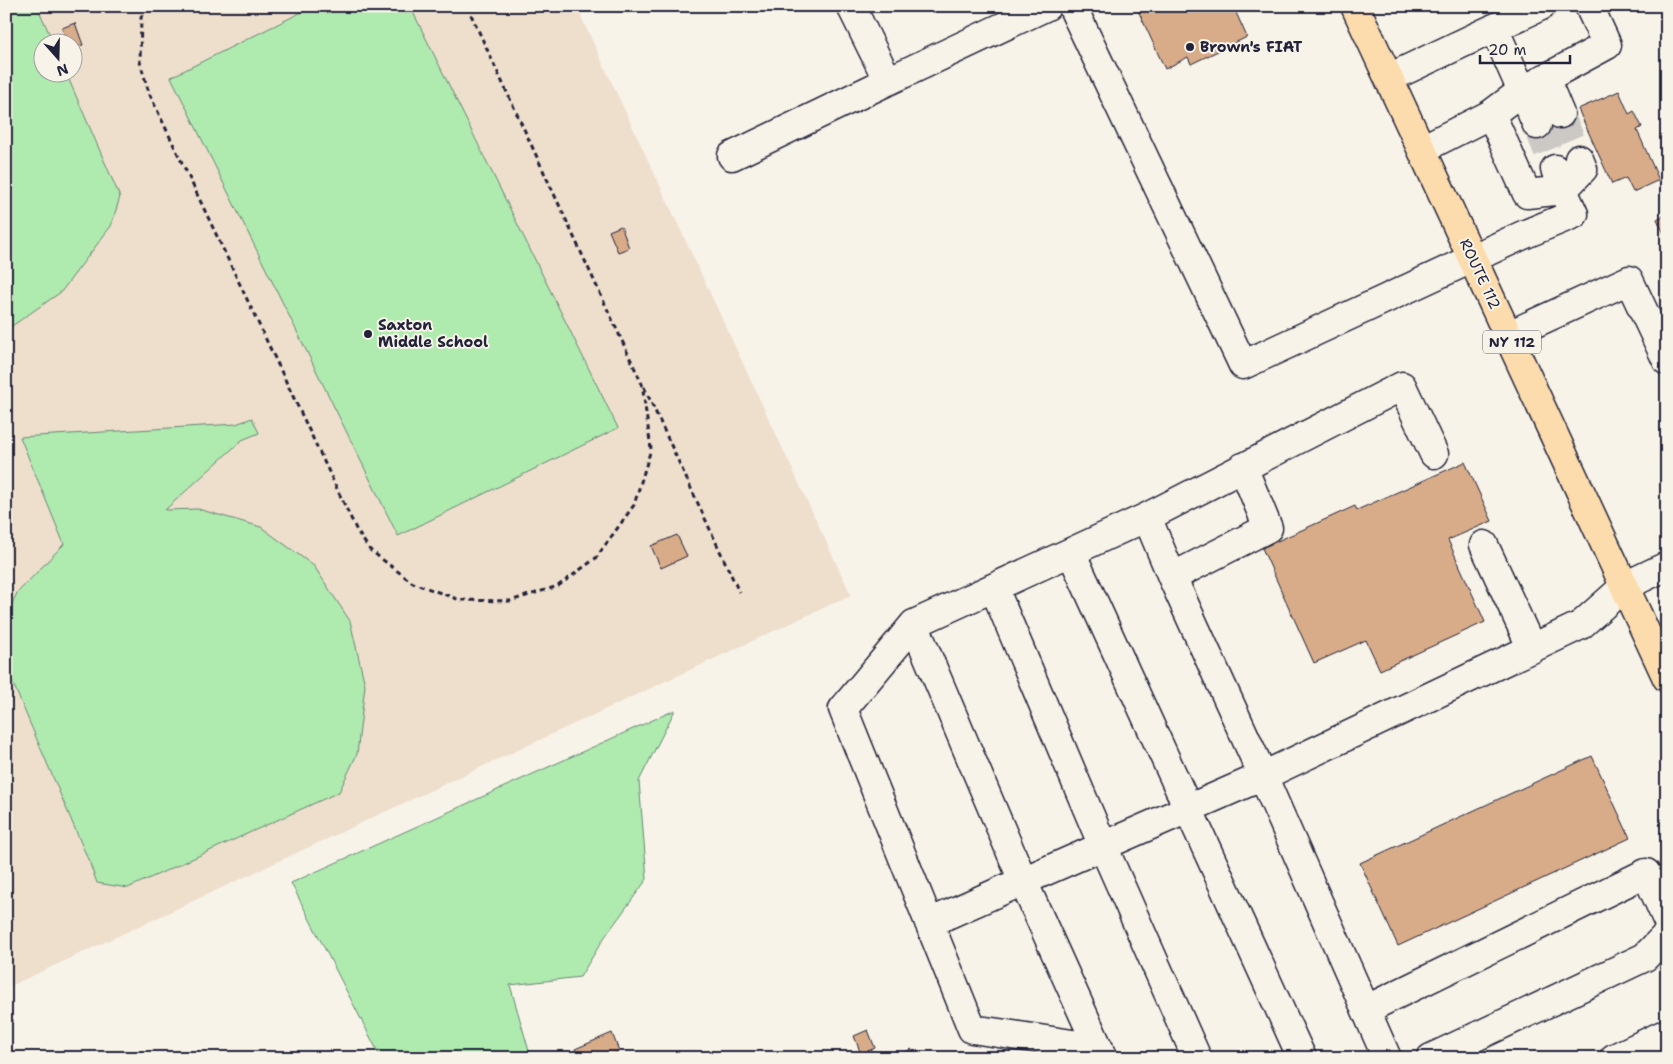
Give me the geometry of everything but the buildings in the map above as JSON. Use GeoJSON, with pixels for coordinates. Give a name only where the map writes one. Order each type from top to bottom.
{"type":"FeatureCollection","features":[{"type":"Feature","properties":{"kind":"main road","name":"ROUTE 112"},"geometry":{"type":"LineString","coordinates":[[1355,6],[1667,678]]}},
{"type":"Feature","properties":{"kind":"street"},"geometry":{"type":"LineString","coordinates":[[851,6],[888,81]]}},
{"type":"Feature","properties":{"kind":"street"},"geometry":{"type":"LineString","coordinates":[[732,156],[1047,6]]}},
{"type":"Feature","properties":{"kind":"street"},"geometry":{"type":"LineString","coordinates":[[1072,6],[1243,366],[1574,214],[1559,180]]}},
{"type":"Feature","properties":{"kind":"street"},"geometry":{"type":"LineString","coordinates":[[1389,78],[1541,6]]}},
{"type":"Feature","properties":{"kind":"street"},"geometry":{"type":"LineString","coordinates":[[1422,149],[1491,114],[1533,85],[1607,45],[1589,6]]}},
{"type":"Feature","properties":{"kind":"street"},"geometry":{"type":"LineString","coordinates":[[1494,28],[1533,85],[1548,120]]}},
{"type":"Feature","properties":{"kind":"street"},"geometry":{"type":"LineString","coordinates":[[1491,114],[1527,194],[1583,169],[1579,159]]}},
{"type":"Feature","properties":{"kind":"street"},"geometry":{"type":"LineString","coordinates":[[1509,335],[1629,280],[1667,361]]}},
{"type":"Feature","properties":{"kind":"street"},"geometry":{"type":"LineString","coordinates":[[1101,1053],[972,1029],[843,709],[914,624],[1147,517],[1402,386],[1434,454]]}},
{"type":"Feature","properties":{"kind":"street"},"geometry":{"type":"LineString","coordinates":[[1172,577],[1268,528],[1243,468]]}},
{"type":"Feature","properties":{"kind":"street"},"geometry":{"type":"LineString","coordinates":[[1147,517],[1172,577],[1367,1009],[1387,1058]]}},
{"type":"Feature","properties":{"kind":"street"},"geometry":{"type":"LineString","coordinates":[[1484,545],[1532,649]]}},
{"type":"Feature","properties":{"kind":"street"},"geometry":{"type":"LineString","coordinates":[[1072,552],[1302,1058]]}},
{"type":"Feature","properties":{"kind":"street"},"geometry":{"type":"LineString","coordinates":[[929,922],[1263,776],[1582,625],[1625,586],[1667,566]]}},
{"type":"Feature","properties":{"kind":"street"},"geometry":{"type":"LineString","coordinates":[[994,588],[1103,846],[1196,1058]]}},
{"type":"Feature","properties":{"kind":"street"},"geometry":{"type":"LineString","coordinates":[[914,624],[1023,881],[1101,1053]]}},
{"type":"Feature","properties":{"kind":"street"},"geometry":{"type":"LineString","coordinates":[[1367,1009],[1646,873],[1667,920]]}},
{"type":"Feature","properties":{"kind":"street"},"geometry":{"type":"LineString","coordinates":[[1431,1058],[1645,957],[1667,934]]}},
{"type":"Feature","properties":{"kind":"street"},"geometry":{"type":"LineString","coordinates":[[1614,1058],[1667,1033]]}},
{"type":"Feature","properties":{"kind":"path"},"geometry":{"type":"LineString","coordinates":[[144,6],[141,18],[140,62],[149,93],[357,531],[370,550],[413,583],[460,600],[510,601],[558,586],[596,558],[634,505],[651,448],[642,384]]}},
{"type":"Feature","properties":{"kind":"path"},"geometry":{"type":"LineString","coordinates":[[467,6],[739,592]]}},
{"type":"Feature","properties":{"kind":"shaded area","name":"Saxton Middle School"},"geometry":{"type":"Polygon","coordinates":[[[6,6],[576,6],[851,595],[6,988],[6,6]]]}},
{"type":"Feature","properties":{"kind":"green space"},"geometry":{"type":"Polygon","coordinates":[[[6,6],[37,6],[49,32],[32,32],[32,82],[70,82],[120,197],[111,226],[61,292],[6,330],[6,6]]]}},
{"type":"Feature","properties":{"kind":"green space"},"geometry":{"type":"Polygon","coordinates":[[[314,6],[410,6],[618,428],[398,536],[171,77],[314,6]]]}},
{"type":"Feature","properties":{"kind":"green space"},"geometry":{"type":"Polygon","coordinates":[[[252,418],[259,433],[242,440],[165,510],[198,509],[261,527],[314,566],[350,621],[365,685],[357,754],[339,792],[128,888],[97,883],[6,667],[6,616],[17,593],[64,544],[20,437],[236,424],[252,418]]]}},
{"type":"Feature","properties":{"kind":"green space"},"geometry":{"type":"Polygon","coordinates":[[[675,710],[639,781],[647,879],[604,938],[580,977],[510,985],[531,1058],[381,1058],[291,883],[675,710]]]}},
{"type":"Feature","properties":{"kind":"tunnel"},"geometry":{"type":"LineString","coordinates":[[1560,114],[1579,159]]}},
{"type":"Feature","properties":{"kind":"tunnel"},"geometry":{"type":"LineString","coordinates":[[1537,125],[1555,169]]}},
{"type":"Feature","properties":{"kind":"place","name":"Brown's FIAT"},"geometry":{"type":"Point","coordinates":[1190,47]}},
{"type":"Feature","properties":{"kind":"place","name":"Saxton Middle School"},"geometry":{"type":"Point","coordinates":[368,334]}}]}
